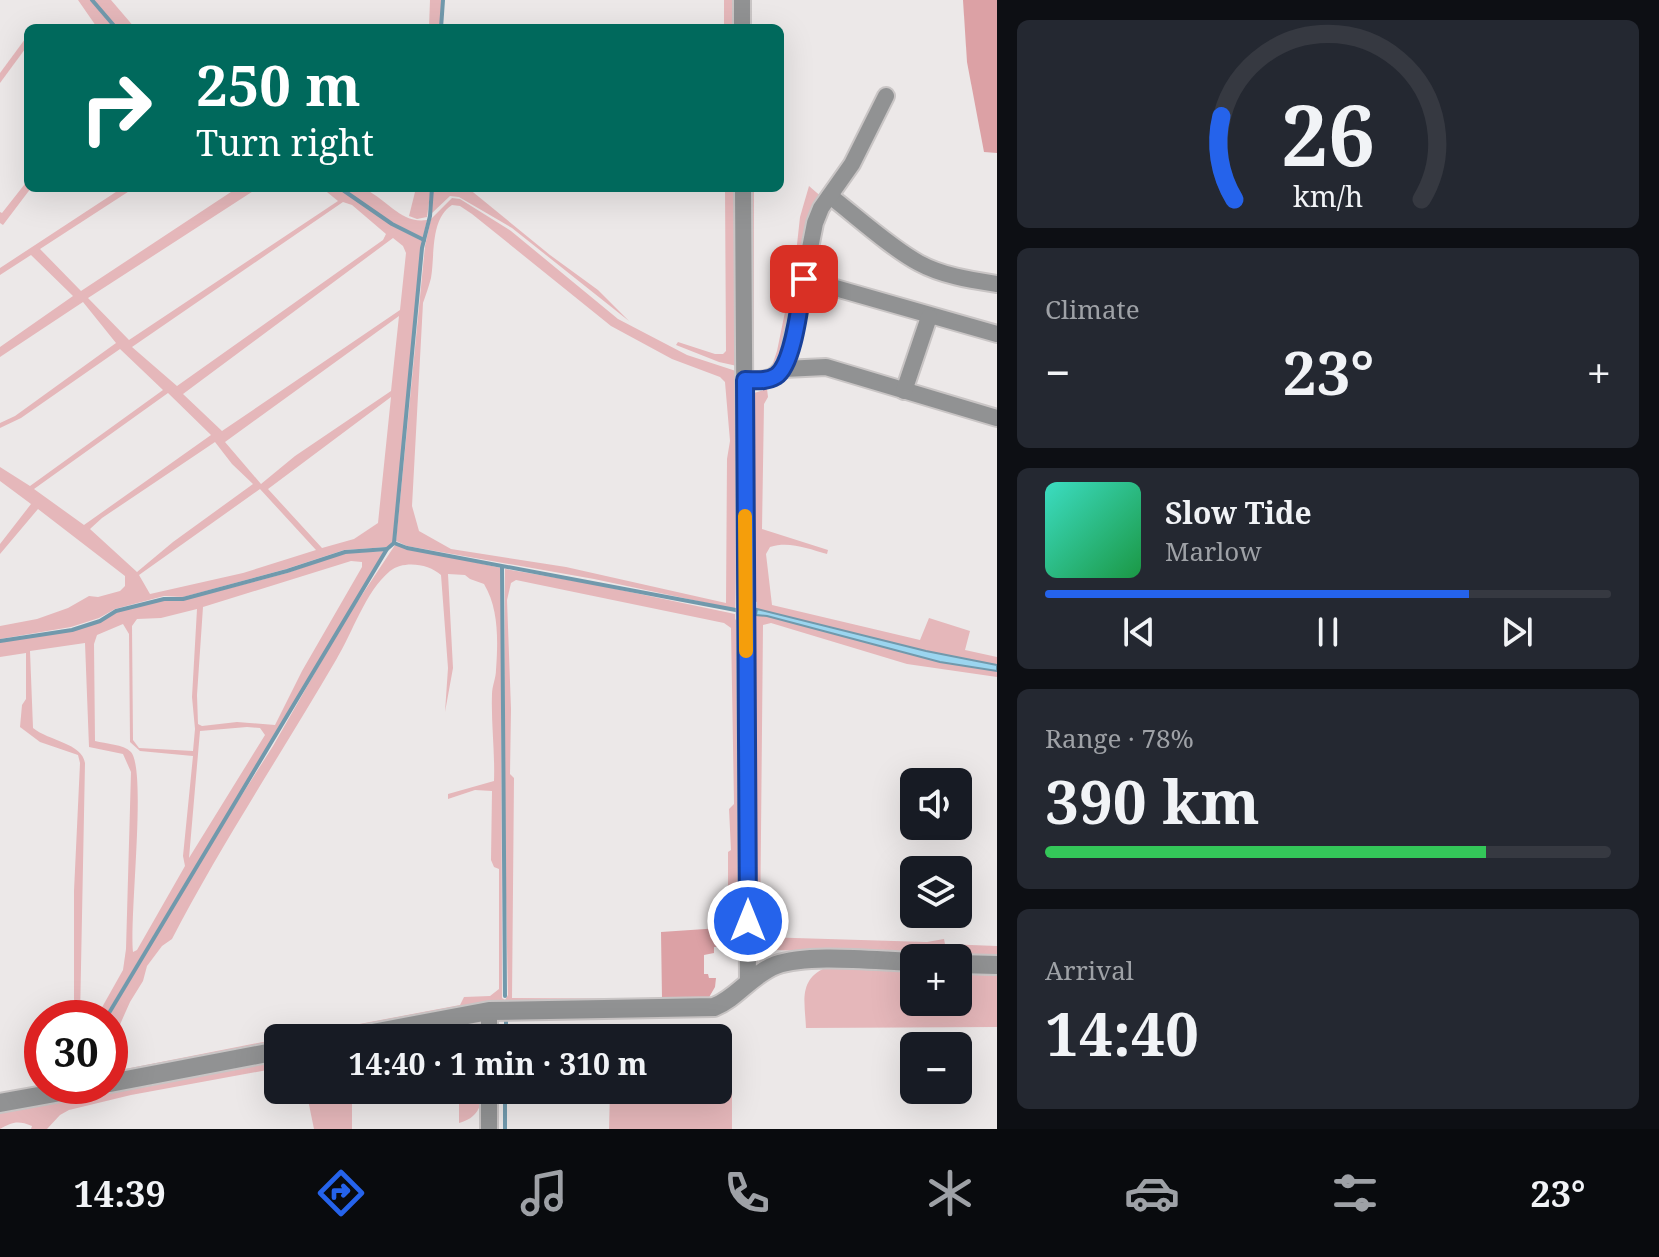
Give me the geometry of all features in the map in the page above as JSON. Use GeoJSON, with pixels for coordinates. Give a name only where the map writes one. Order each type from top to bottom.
{"type":"FeatureCollection","features":[{"type":"Feature","properties":{"kind":"street"},"geometry":{"type":"LineString","coordinates":[[742,0],[742,24]]}},
{"type":"Feature","properties":{"kind":"street"},"geometry":{"type":"LineString","coordinates":[[745,380],[762,381],[784,369],[815,223],[852,164],[886,96]]}},
{"type":"Feature","properties":{"kind":"street"},"geometry":{"type":"LineString","coordinates":[[743,192],[748,982]]}},
{"type":"Feature","properties":{"kind":"street"},"geometry":{"type":"LineString","coordinates":[[830,196],[902,253],[921,264],[971,280],[997,284]]}},
{"type":"Feature","properties":{"kind":"street"},"geometry":{"type":"LineString","coordinates":[[804,279],[997,334]]}},
{"type":"Feature","properties":{"kind":"street"},"geometry":{"type":"LineString","coordinates":[[904,391],[929,317]]}},
{"type":"Feature","properties":{"kind":"street"},"geometry":{"type":"LineString","coordinates":[[784,369],[826,367],[997,418]]}},
{"type":"Feature","properties":{"kind":"street"},"geometry":{"type":"LineString","coordinates":[[420,1024],[489,1011],[714,1007],[759,973],[790,962],[900,962]]}},
{"type":"Feature","properties":{"kind":"street"},"geometry":{"type":"LineString","coordinates":[[972,964],[997,965]]}},
{"type":"Feature","properties":{"kind":"street"},"geometry":{"type":"LineString","coordinates":[[489,1011],[489,1024]]}},
{"type":"Feature","properties":{"kind":"street"},"geometry":{"type":"LineString","coordinates":[[128,1080],[264,1054]]}},
{"type":"Feature","properties":{"kind":"street"},"geometry":{"type":"LineString","coordinates":[[0,1103],[24,1099]]}},
{"type":"Feature","properties":{"kind":"street"},"geometry":{"type":"LineString","coordinates":[[489,1104],[489,1129]]}},
{"type":"Feature","properties":{"kind":"shaded area"},"geometry":{"type":"Polygon","coordinates":[[[78,0],[90,0],[111,24],[95,24],[78,0]]]}},
{"type":"Feature","properties":{"kind":"shaded area"},"geometry":{"type":"Polygon","coordinates":[[[93,0],[111,0],[132,24],[114,24],[93,0]]]}},
{"type":"Feature","properties":{"kind":"shaded area"},"geometry":{"type":"Polygon","coordinates":[[[430,0],[442,0],[440,24],[429,24],[430,0]]]}},
{"type":"Feature","properties":{"kind":"shaded area"},"geometry":{"type":"Polygon","coordinates":[[[724,0],[735,0],[735,24],[724,24],[724,0]]]}},
{"type":"Feature","properties":{"kind":"shaded area"},"geometry":{"type":"Polygon","coordinates":[[[963,0],[997,0],[997,153],[984,152],[967,62],[963,0]]]}},
{"type":"Feature","properties":{"kind":"shaded area"},"geometry":{"type":"Polygon","coordinates":[[[24,40],[24,50],[0,83],[0,73],[24,40]]]}},
{"type":"Feature","properties":{"kind":"shaded area"},"geometry":{"type":"Polygon","coordinates":[[[24,185],[24,192],[28,192],[3,225],[0,223],[2,213],[24,185]]]}},
{"type":"Feature","properties":{"kind":"shaded area"},"geometry":{"type":"Polygon","coordinates":[[[809,186],[824,199],[778,364],[765,373],[777,351],[795,263],[800,217],[809,186]]]}},
{"type":"Feature","properties":{"kind":"shaded area"},"geometry":{"type":"Polygon","coordinates":[[[116,192],[128,192],[40,249],[81,291],[231,192],[252,192],[88,298],[129,340],[338,201],[327,192],[344,192],[422,241],[393,543],[387,547],[344,550],[183,597],[164,596],[115,609],[71,627],[0,639],[0,626],[37,619],[68,608],[89,596],[98,597],[120,591],[125,586],[125,576],[38,509],[0,554],[0,544],[31,504],[0,481],[0,467],[30,486],[163,390],[120,349],[21,418],[0,428],[0,423],[15,416],[116,343],[83,302],[0,357],[0,347],[73,296],[31,255],[0,275],[0,268],[116,192]],[[343,202],[132,347],[177,386],[383,240],[386,234],[352,205],[343,202]],[[393,238],[183,394],[222,431],[400,310],[406,253],[403,246],[393,238]],[[399,316],[225,442],[261,484],[295,456],[391,391],[399,316]],[[168,393],[34,489],[84,525],[211,435],[168,393]],[[391,397],[268,489],[322,548],[354,539],[378,523],[391,397]],[[215,442],[90,529],[137,572],[253,484],[215,442]],[[260,489],[139,575],[150,594],[243,573],[316,550],[260,489]]]}},
{"type":"Feature","properties":{"kind":"shaded area"},"geometry":{"type":"Polygon","coordinates":[[[347,192],[370,192],[402,215],[427,220],[423,239],[393,224],[347,192]]]}},
{"type":"Feature","properties":{"kind":"shaded area"},"geometry":{"type":"Polygon","coordinates":[[[415,192],[430,192],[427,217],[417,219],[409,216],[415,192]]]}},
{"type":"Feature","properties":{"kind":"shaded area"},"geometry":{"type":"Polygon","coordinates":[[[433,192],[473,192],[598,290],[629,321],[512,228],[459,197],[450,196],[431,214],[433,192]]]}},
{"type":"Feature","properties":{"kind":"shaded area"},"geometry":{"type":"Polygon","coordinates":[[[725,192],[736,192],[737,366],[676,345],[678,342],[715,354],[726,351],[725,192]]]}},
{"type":"Feature","properties":{"kind":"shaded area"},"geometry":{"type":"Polygon","coordinates":[[[748,192],[754,192],[754,367],[748,192]]]}},
{"type":"Feature","properties":{"kind":"shaded area"},"geometry":{"type":"Polygon","coordinates":[[[452,198],[460,199],[511,231],[618,319],[687,355],[742,373],[735,609],[594,579],[407,546],[396,541],[425,246],[431,219],[452,198]],[[452,205],[440,219],[431,278],[423,303],[412,506],[419,531],[451,549],[566,567],[726,603],[727,459],[730,441],[725,382],[720,377],[672,359],[611,326],[460,206],[452,205]]]}},
{"type":"Feature","properties":{"kind":"shaded area"},"geometry":{"type":"Polygon","coordinates":[[[767,389],[768,397],[764,404],[762,529],[828,550],[827,554],[792,545],[770,547],[766,554],[772,605],[920,640],[929,618],[970,631],[965,650],[997,657],[997,665],[926,651],[757,609],[757,602],[750,600],[749,398],[767,389]]]}},
{"type":"Feature","properties":{"kind":"shaded area"},"geometry":{"type":"Polygon","coordinates":[[[395,545],[501,568],[502,998],[505,1000],[508,995],[504,799],[505,569],[735,614],[739,624],[741,939],[735,940],[735,927],[730,927],[728,898],[728,852],[731,850],[729,809],[734,804],[731,628],[724,623],[516,580],[511,583],[507,600],[510,774],[514,778],[512,998],[708,999],[471,1010],[399,1024],[359,1024],[460,1005],[464,997],[490,996],[499,989],[499,869],[494,867],[491,860],[492,791],[475,790],[448,799],[448,794],[494,781],[492,691],[497,648],[495,615],[484,584],[465,575],[448,574],[453,668],[445,712],[448,668],[441,575],[423,566],[402,565],[381,580],[366,601],[336,660],[231,833],[172,939],[162,946],[147,966],[143,981],[128,1006],[128,1000],[119,1000],[208,848],[273,746],[344,622],[395,545]]]}},
{"type":"Feature","properties":{"kind":"shaded area"},"geometry":{"type":"Polygon","coordinates":[[[385,551],[115,1000],[106,1000],[123,970],[126,949],[131,772],[123,754],[89,747],[85,643],[30,651],[33,728],[78,751],[85,763],[80,1000],[74,1000],[74,891],[80,763],[78,755],[40,742],[20,727],[22,705],[26,699],[26,653],[0,657],[0,642],[72,631],[116,612],[164,600],[184,600],[287,573],[345,553],[385,551]],[[351,561],[203,607],[198,724],[237,722],[275,725],[362,567],[362,562],[351,561]],[[197,609],[161,618],[137,619],[132,626],[133,740],[139,748],[193,751],[195,729],[192,697],[197,609]],[[123,624],[97,635],[94,644],[95,741],[128,749],[136,765],[138,814],[133,952],[185,866],[183,856],[193,756],[140,751],[130,742],[129,634],[123,624]],[[260,728],[200,731],[189,858],[265,735],[260,728]]]}},
{"type":"Feature","properties":{"kind":"shaded area"},"geometry":{"type":"Polygon","coordinates":[[[756,615],[767,616],[940,662],[997,671],[997,677],[907,664],[771,623],[763,625],[760,937],[927,942],[944,939],[945,944],[900,944],[900,954],[751,949],[749,622],[756,615]]]}},
{"type":"Feature","properties":{"kind":"shaded area"},"geometry":{"type":"Polygon","coordinates":[[[735,927],[736,946],[714,947],[714,953],[704,955],[704,974],[716,978],[708,999],[662,999],[661,932],[735,927]]]}},
{"type":"Feature","properties":{"kind":"shaded area"},"geometry":{"type":"Polygon","coordinates":[[[972,945],[997,946],[997,958],[972,957],[972,945]]]}},
{"type":"Feature","properties":{"kind":"shaded area"},"geometry":{"type":"Polygon","coordinates":[[[825,968],[900,971],[900,1016],[972,1016],[972,975],[997,976],[997,1027],[806,1028],[805,993],[816,973],[825,968]]]}},
{"type":"Feature","properties":{"kind":"shaded area"},"geometry":{"type":"Polygon","coordinates":[[[264,1042],[264,1051],[128,1076],[128,1068],[264,1042]]]}},
{"type":"Feature","properties":{"kind":"shaded area"},"geometry":{"type":"Polygon","coordinates":[[[264,1064],[264,1071],[128,1096],[128,1089],[264,1064]]]}},
{"type":"Feature","properties":{"kind":"shaded area"},"geometry":{"type":"Polygon","coordinates":[[[48,1104],[94,1104],[69,1110],[47,1129],[31,1129],[32,1126],[19,1122],[0,1129],[0,1113],[48,1104]]]}},
{"type":"Feature","properties":{"kind":"shaded area"},"geometry":{"type":"Polygon","coordinates":[[[309,1104],[352,1104],[352,1129],[314,1129],[309,1104]]]}},
{"type":"Feature","properties":{"kind":"shaded area"},"geometry":{"type":"Polygon","coordinates":[[[459,1104],[480,1104],[470,1118],[459,1123],[459,1104]]]}},
{"type":"Feature","properties":{"kind":"shaded area"},"geometry":{"type":"Polygon","coordinates":[[[610,1104],[732,1104],[732,1129],[609,1129],[610,1104]]]}},
{"type":"Feature","properties":{"kind":"water"},"geometry":{"type":"Polygon","coordinates":[[[757,609],[926,651],[997,665],[997,671],[940,662],[756,615],[757,609]]]}},
{"type":"Feature","properties":{"kind":"waterway"},"geometry":{"type":"LineString","coordinates":[[92,0],[113,24]]}},
{"type":"Feature","properties":{"kind":"waterway"},"geometry":{"type":"LineString","coordinates":[[441,24],[443,0]]}},
{"type":"Feature","properties":{"kind":"waterway"},"geometry":{"type":"LineString","coordinates":[[346,192],[392,224],[424,240]]}},
{"type":"Feature","properties":{"kind":"waterway"},"geometry":{"type":"LineString","coordinates":[[117,1000],[387,549],[394,543],[422,248],[430,216],[432,192]]}},
{"type":"Feature","properties":{"kind":"waterway"},"geometry":{"type":"LineString","coordinates":[[394,543],[407,548],[741,611]]}},
{"type":"Feature","properties":{"kind":"waterway"},"geometry":{"type":"LineString","coordinates":[[0,641],[72,630],[100,621],[116,611],[164,599],[183,599],[345,552],[387,549]]}},
{"type":"Feature","properties":{"kind":"waterway"},"geometry":{"type":"LineString","coordinates":[[502,567],[505,996]]}},
{"type":"Feature","properties":{"kind":"waterway"},"geometry":{"type":"LineString","coordinates":[[506,1019],[506,1024]]}},
{"type":"Feature","properties":{"kind":"waterway"},"geometry":{"type":"LineString","coordinates":[[505,1104],[505,1129]]}},
{"type":"Feature","properties":{"kind":"slow traffic"},"geometry":{"type":"LineString","coordinates":[[745,516],[746,651]]}},
{"type":"Feature","properties":{"kind":"route"},"geometry":{"type":"LineString","coordinates":[[748,921],[745,380],[762,381],[784,369],[804,279]]}}]}
